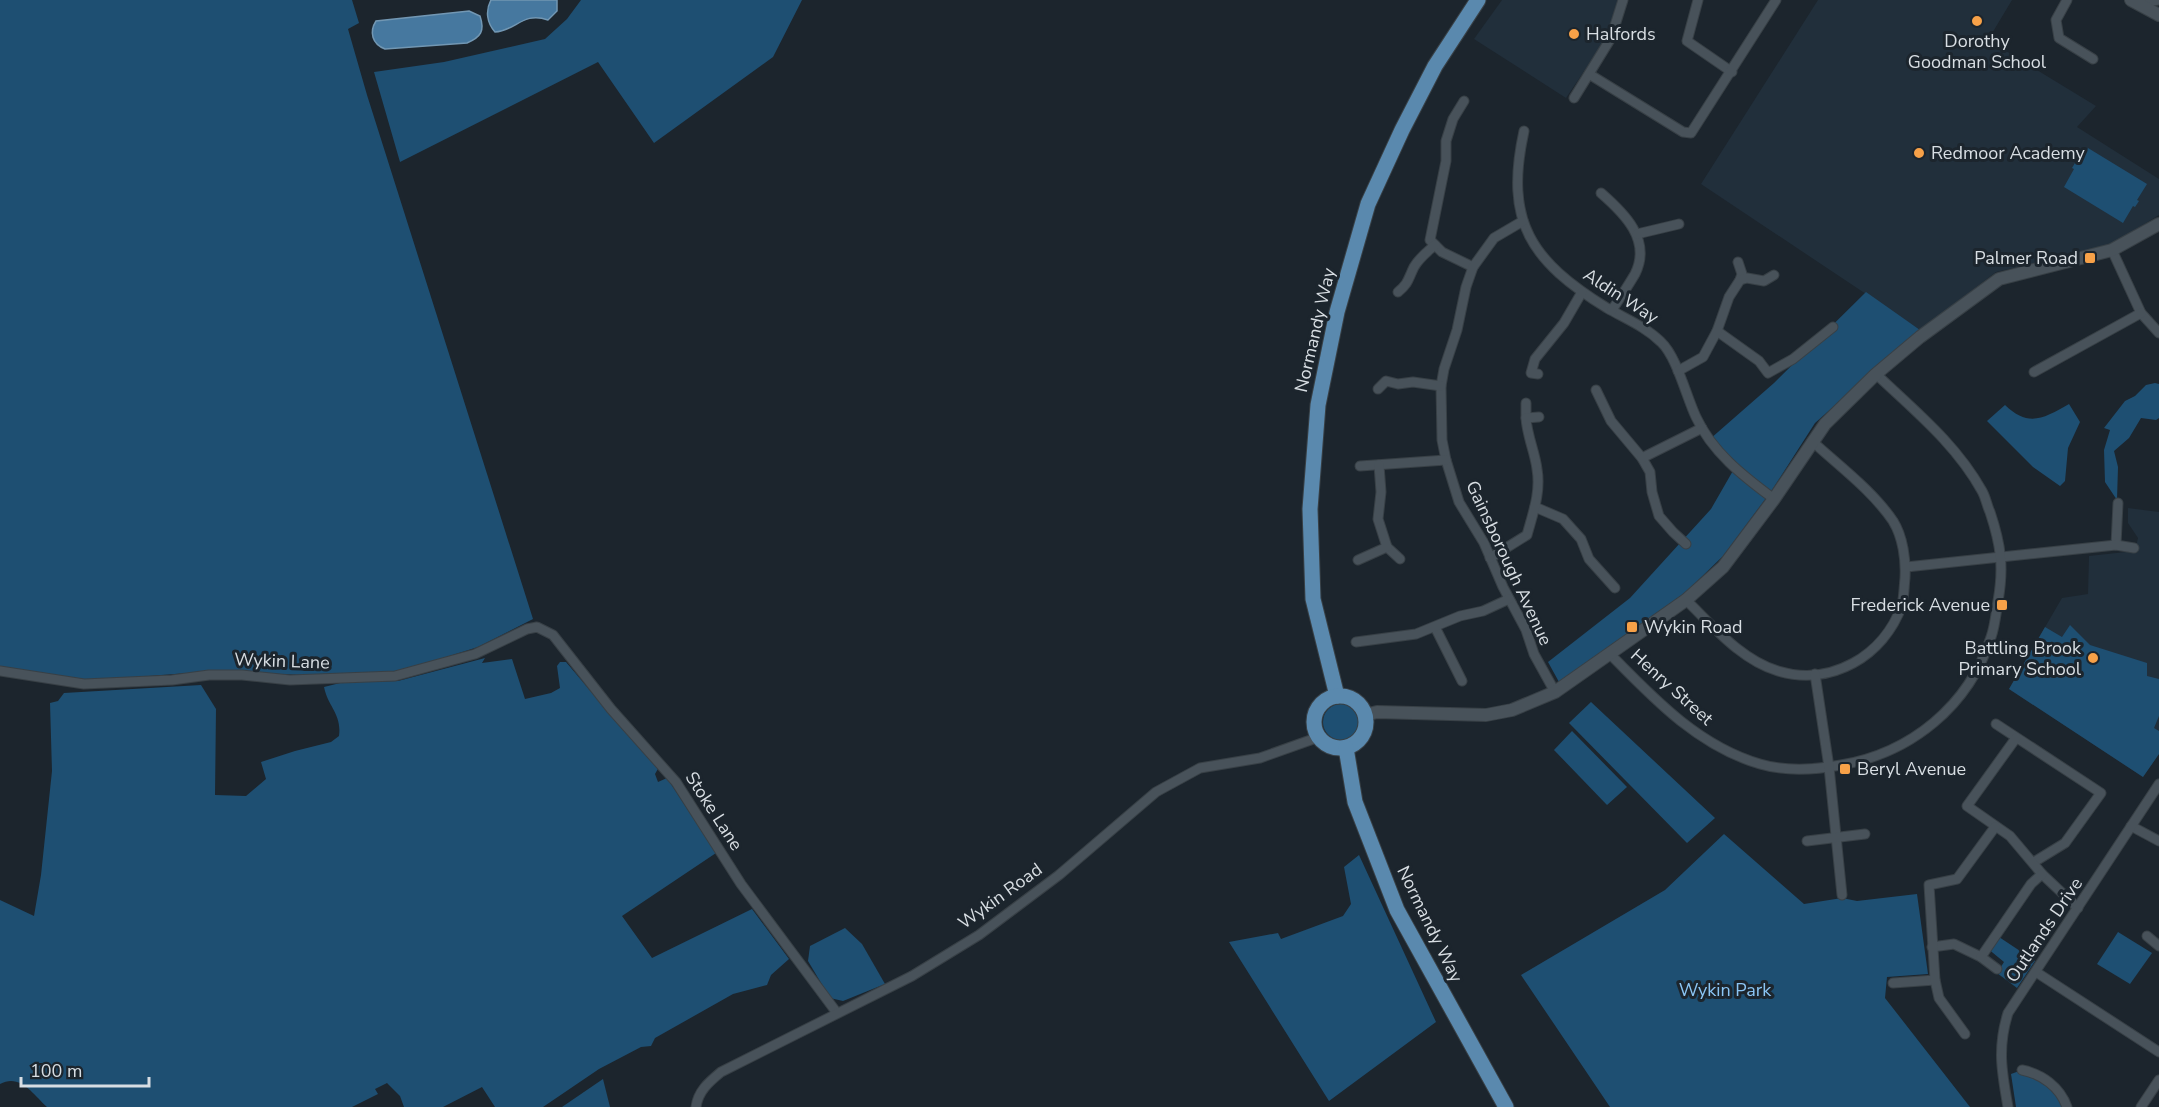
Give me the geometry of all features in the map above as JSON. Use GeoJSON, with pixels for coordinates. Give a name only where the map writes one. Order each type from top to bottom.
{"type":"FeatureCollection","features":[{"type":"Feature","properties":{"kind":"main road","name":"Normandy Way"},"geometry":{"type":"LineString","coordinates":[[1337,696],[1313,599],[1310,509],[1318,405],[1337,312],[1368,204],[1435,66],[1478,0]]}},
{"type":"Feature","properties":{"kind":"main road"},"geometry":{"type":"LineString","coordinates":[[1337,696],[1354,700],[1365,715],[1365,731],[1360,739],[1346,748],[1331,747],[1319,737],[1315,730],[1315,715],[1323,702],[1337,696]]}},
{"type":"Feature","properties":{"kind":"main road","name":"Normandy Way"},"geometry":{"type":"LineString","coordinates":[[1346,748],[1355,802],[1397,910],[1506,1107]]}},
{"type":"Feature","properties":{"kind":"street"},"geometry":{"type":"LineString","coordinates":[[1574,99],[1611,38],[1623,0]]}},
{"type":"Feature","properties":{"kind":"street"},"geometry":{"type":"LineString","coordinates":[[1698,0],[1686,38],[1688,43],[1732,72]]}},
{"type":"Feature","properties":{"kind":"street"},"geometry":{"type":"LineString","coordinates":[[1589,74],[1683,132],[1689,133],[1695,130],[1776,0]]}},
{"type":"Feature","properties":{"kind":"street"},"geometry":{"type":"LineString","coordinates":[[2067,0],[2056,20],[2059,38],[2093,59]]}},
{"type":"Feature","properties":{"kind":"street"},"geometry":{"type":"LineString","coordinates":[[2131,0],[2159,15]]}},
{"type":"Feature","properties":{"kind":"street"},"geometry":{"type":"LineString","coordinates":[[2144,7],[2148,2],[2158,0]]}},
{"type":"Feature","properties":{"kind":"street"},"geometry":{"type":"LineString","coordinates":[[1464,100],[1453,119],[1446,141],[1446,161],[1430,240],[1442,252],[1473,267]]}},
{"type":"Feature","properties":{"kind":"street","name":"Aldin Way"},"geometry":{"type":"LineString","coordinates":[[1524,131],[1516,183],[1523,221],[1534,245],[1546,262],[1582,292],[1636,323],[1663,343],[1678,371],[1702,428],[1734,468],[1774,499]]}},
{"type":"Feature","properties":{"kind":"street"},"geometry":{"type":"LineString","coordinates":[[1601,193],[1624,213],[1637,234],[1640,253],[1636,271],[1612,310]]}},
{"type":"Feature","properties":{"kind":"street","name":"Gainsborough Avenue"},"geometry":{"type":"LineString","coordinates":[[1523,221],[1494,238],[1473,267],[1441,386],[1442,440],[1459,502],[1484,543],[1509,599],[1526,630],[1534,654],[1555,692]]}},
{"type":"Feature","properties":{"kind":"street"},"geometry":{"type":"LineString","coordinates":[[1637,234],[1679,224]]}},
{"type":"Feature","properties":{"kind":"street"},"geometry":{"type":"LineString","coordinates":[[1365,715],[1377,712],[1486,715],[1512,710],[1555,692],[1686,600],[1723,567],[1774,499],[1825,424],[1876,374],[1974,295],[1999,279],[2112,250],[2159,224]]}},
{"type":"Feature","properties":{"kind":"street"},"geometry":{"type":"LineString","coordinates":[[1398,292],[1408,283],[1415,265],[1423,254],[1435,245]]}},
{"type":"Feature","properties":{"kind":"street"},"geometry":{"type":"LineString","coordinates":[[2112,250],[2141,313],[2159,333]]}},
{"type":"Feature","properties":{"kind":"street"},"geometry":{"type":"LineString","coordinates":[[1678,371],[1702,357],[1717,331],[1729,297],[1742,274],[1738,261]]}},
{"type":"Feature","properties":{"kind":"street"},"geometry":{"type":"LineString","coordinates":[[1740,280],[1747,278],[1764,281],[1774,275]]}},
{"type":"Feature","properties":{"kind":"street"},"geometry":{"type":"LineString","coordinates":[[1528,384],[1534,373],[1535,359],[1564,323],[1582,292]]}},
{"type":"Feature","properties":{"kind":"street"},"geometry":{"type":"LineString","coordinates":[[2034,372],[2141,313]]}},
{"type":"Feature","properties":{"kind":"street"},"geometry":{"type":"LineString","coordinates":[[1717,331],[1759,361],[1768,374],[1793,359],[1833,327]]}},
{"type":"Feature","properties":{"kind":"street","name":"Henry Street"},"geometry":{"type":"LineString","coordinates":[[1609,652],[1680,722],[1702,738],[1728,752],[1762,765],[1782,769],[1807,770],[1870,758],[1903,745],[1932,725],[1950,707],[1973,676],[1992,636],[2002,578],[2002,557],[1996,530],[1983,493],[1958,456],[1945,440],[1876,374]]}},
{"type":"Feature","properties":{"kind":"street"},"geometry":{"type":"LineString","coordinates":[[1378,389],[1385,376],[1398,384],[1413,382],[1441,386]]}},
{"type":"Feature","properties":{"kind":"street"},"geometry":{"type":"LineString","coordinates":[[1596,390],[1611,422],[1642,458],[1650,472],[1652,492],[1659,516],[1686,544]]}},
{"type":"Feature","properties":{"kind":"street"},"geometry":{"type":"LineString","coordinates":[[1490,558],[1527,535],[1539,490],[1537,469],[1527,435],[1526,403]]}},
{"type":"Feature","properties":{"kind":"street"},"geometry":{"type":"LineString","coordinates":[[1526,418],[1539,417]]}},
{"type":"Feature","properties":{"kind":"street"},"geometry":{"type":"LineString","coordinates":[[1642,458],[1702,428]]}},
{"type":"Feature","properties":{"kind":"street"},"geometry":{"type":"LineString","coordinates":[[1686,600],[1736,648],[1764,666],[1780,672],[1815,674],[1834,671],[1857,662],[1884,640],[1902,604],[1906,567],[1902,544],[1894,522],[1869,493],[1812,441]]}},
{"type":"Feature","properties":{"kind":"street"},"geometry":{"type":"LineString","coordinates":[[1360,466],[1446,460]]}},
{"type":"Feature","properties":{"kind":"street"},"geometry":{"type":"LineString","coordinates":[[1379,465],[1381,492],[1378,519],[1387,547],[1400,559]]}},
{"type":"Feature","properties":{"kind":"street"},"geometry":{"type":"LineString","coordinates":[[2116,544],[2118,503]]}},
{"type":"Feature","properties":{"kind":"street"},"geometry":{"type":"LineString","coordinates":[[1535,507],[1563,519],[1581,539],[1589,559],[1611,584],[1600,589]]}},
{"type":"Feature","properties":{"kind":"street"},"geometry":{"type":"LineString","coordinates":[[1906,567],[2116,544],[2134,548]]}},
{"type":"Feature","properties":{"kind":"street"},"geometry":{"type":"LineString","coordinates":[[1358,560],[1387,547]]}},
{"type":"Feature","properties":{"kind":"street"},"geometry":{"type":"LineString","coordinates":[[1356,642],[1416,634],[1460,615],[1483,611],[1509,599]]}},
{"type":"Feature","properties":{"kind":"street","name":"Wykin Lane"},"geometry":{"type":"LineString","coordinates":[[0,671],[84,684],[172,680],[209,675],[242,675],[290,680],[394,676],[475,654],[527,629],[537,627],[553,635]]}},
{"type":"Feature","properties":{"kind":"street"},"geometry":{"type":"LineString","coordinates":[[1436,627],[1462,681]]}},
{"type":"Feature","properties":{"kind":"street","name":"Stoke Lane"},"geometry":{"type":"LineString","coordinates":[[553,635],[611,709],[676,782],[741,884],[837,1012]]}},
{"type":"Feature","properties":{"kind":"street"},"geometry":{"type":"LineString","coordinates":[[1815,674],[1829,767],[1842,895]]}},
{"type":"Feature","properties":{"kind":"street"},"geometry":{"type":"LineString","coordinates":[[1995,724],[2101,793],[2065,843],[2034,862]]}},
{"type":"Feature","properties":{"kind":"street","name":"Wykin Road"},"geometry":{"type":"LineString","coordinates":[[696,1107],[708,1082],[721,1072],[912,976],[979,936],[1068,867],[1156,792],[1200,768],[1260,758],[1319,737]]}},
{"type":"Feature","properties":{"kind":"street"},"geometry":{"type":"LineString","coordinates":[[2016,738],[1967,806],[2010,836],[2042,874],[2078,908]]}},
{"type":"Feature","properties":{"kind":"street","name":"Outlands Drive"},"geometry":{"type":"LineString","coordinates":[[2008,1107],[2000,1058],[2008,1013],[2159,784]]}},
{"type":"Feature","properties":{"kind":"street"},"geometry":{"type":"LineString","coordinates":[[2131,826],[2159,841]]}},
{"type":"Feature","properties":{"kind":"street"},"geometry":{"type":"LineString","coordinates":[[1965,1034],[1939,998],[1932,947],[1929,885],[1957,879],[1995,827]]}},
{"type":"Feature","properties":{"kind":"street"},"geometry":{"type":"LineString","coordinates":[[1807,841],[1865,834]]}},
{"type":"Feature","properties":{"kind":"street"},"geometry":{"type":"LineString","coordinates":[[1981,957],[2031,884],[2042,874]]}},
{"type":"Feature","properties":{"kind":"street"},"geometry":{"type":"LineString","coordinates":[[2147,936],[2159,946]]}},
{"type":"Feature","properties":{"kind":"street"},"geometry":{"type":"LineString","coordinates":[[1932,947],[1954,944],[1981,957],[1997,969]]}},
{"type":"Feature","properties":{"kind":"street"},"geometry":{"type":"LineString","coordinates":[[2036,972],[2159,1052]]}},
{"type":"Feature","properties":{"kind":"street"},"geometry":{"type":"LineString","coordinates":[[1893,983],[1935,980]]}},
{"type":"Feature","properties":{"kind":"street"},"geometry":{"type":"LineString","coordinates":[[2022,1070],[2033,1072],[2055,1087],[2067,1107]]}},
{"type":"Feature","properties":{"kind":"street"},"geometry":{"type":"LineString","coordinates":[[2141,1107],[2159,1080]]}},
{"type":"Feature","properties":{"kind":"shaded area"},"geometry":{"type":"Polygon","coordinates":[[[491,0],[557,0],[557,11],[548,20],[532,18],[495,32],[488,17],[491,0]]]}},
{"type":"Feature","properties":{"kind":"shaded area"},"geometry":{"type":"Polygon","coordinates":[[[1502,0],[1622,0],[1614,27],[1566,98],[1474,39],[1502,0]]]}},
{"type":"Feature","properties":{"kind":"shaded area","name":"Redmoor Academy"},"geometry":{"type":"Polygon","coordinates":[[[1818,0],[2012,0],[1988,40],[2096,106],[2077,127],[2159,179],[2159,215],[2109,246],[1996,272],[1920,330],[1701,184],[1818,0]]]}},
{"type":"Feature","properties":{"kind":"shaded area"},"geometry":{"type":"Polygon","coordinates":[[[469,11],[480,16],[482,30],[479,36],[467,43],[385,49],[377,44],[372,33],[376,21],[469,11]]]}},
{"type":"Feature","properties":{"kind":"shaded area","name":"Battling Brook Primary School"},"geometry":{"type":"Polygon","coordinates":[[[2128,508],[2159,512],[2159,754],[2143,777],[2009,689],[2062,598],[2088,594],[2089,556],[2135,551],[2138,538],[2128,523],[2128,508]]]}},
{"type":"Feature","properties":{"kind":"green space"},"geometry":{"type":"Polygon","coordinates":[[[0,0],[352,0],[359,23],[348,29],[367,95],[533,619],[478,647],[405,670],[358,675],[322,676],[214,671],[84,681],[0,667],[0,0]]]}},
{"type":"Feature","properties":{"kind":"green space"},"geometry":{"type":"Polygon","coordinates":[[[581,0],[802,0],[773,57],[654,143],[598,62],[400,162],[374,72],[444,62],[545,39],[567,19],[581,0]]]}},
{"type":"Feature","properties":{"kind":"green space"},"geometry":{"type":"Polygon","coordinates":[[[2088,148],[2147,184],[2137,200],[2139,201],[2135,207],[2133,206],[2123,223],[2064,187],[2075,163],[2078,164],[2088,148]]]}},
{"type":"Feature","properties":{"kind":"green space"},"geometry":{"type":"Polygon","coordinates":[[[1866,292],[1920,330],[1815,423],[1772,490],[1723,556],[1686,592],[1559,682],[1548,662],[1630,598],[1711,509],[1734,469],[1710,439],[1774,383],[1866,292]]]}},
{"type":"Feature","properties":{"kind":"green space"},"geometry":{"type":"Polygon","coordinates":[[[2159,384],[2159,418],[2156,420],[2141,418],[2129,438],[2114,451],[2118,467],[2117,500],[2105,482],[2104,450],[2110,430],[2104,428],[2125,401],[2135,396],[2146,385],[2159,384]]]}},
{"type":"Feature","properties":{"kind":"green space"},"geometry":{"type":"Polygon","coordinates":[[[2069,404],[2080,422],[2068,448],[2065,481],[2060,486],[2033,467],[1987,421],[2005,405],[2022,417],[2037,418],[2044,417],[2069,404]]]}},
{"type":"Feature","properties":{"kind":"green space"},"geometry":{"type":"Polygon","coordinates":[[[2070,625],[2090,645],[2147,663],[2147,676],[2159,679],[2159,716],[2154,728],[2159,731],[2159,754],[2143,777],[2009,689],[2045,627],[2062,637],[2070,625]]]}},
{"type":"Feature","properties":{"kind":"green space"},"geometry":{"type":"Polygon","coordinates":[[[485,658],[482,663],[512,659],[525,699],[551,693],[560,688],[557,666],[560,662],[566,662],[659,767],[655,774],[658,782],[667,778],[716,853],[622,916],[652,958],[752,909],[789,959],[771,975],[767,985],[733,994],[655,1038],[651,1046],[641,1047],[599,1069],[543,1107],[495,1107],[482,1087],[443,1107],[404,1107],[400,1096],[387,1083],[375,1089],[378,1094],[352,1107],[47,1107],[20,1083],[7,1081],[0,1084],[0,900],[34,916],[41,875],[52,771],[50,703],[58,701],[64,693],[201,685],[216,709],[215,795],[246,796],[266,779],[261,762],[331,742],[339,736],[337,716],[324,687],[344,682],[398,681],[485,658]]]}},
{"type":"Feature","properties":{"kind":"green space"},"geometry":{"type":"Polygon","coordinates":[[[1591,702],[1715,818],[1687,843],[1569,723],[1591,702]]]}},
{"type":"Feature","properties":{"kind":"green space"},"geometry":{"type":"Polygon","coordinates":[[[1341,704],[1354,709],[1359,722],[1354,735],[1341,740],[1328,735],[1323,722],[1328,709],[1341,704]]]}},
{"type":"Feature","properties":{"kind":"green space"},"geometry":{"type":"Polygon","coordinates":[[[1572,731],[1627,787],[1607,805],[1554,750],[1572,731]]]}},
{"type":"Feature","properties":{"kind":"green space","name":"Wykin Park"},"geometry":{"type":"Polygon","coordinates":[[[1724,834],[1804,904],[1842,898],[1857,901],[1917,894],[1928,974],[1887,977],[1885,998],[1970,1107],[1610,1107],[1521,975],[1665,890],[1724,834]]]}},
{"type":"Feature","properties":{"kind":"green space"},"geometry":{"type":"Polygon","coordinates":[[[1359,855],[1436,1022],[1329,1101],[1229,942],[1278,933],[1281,939],[1343,916],[1351,904],[1344,867],[1359,855]]]}},
{"type":"Feature","properties":{"kind":"green space"},"geometry":{"type":"Polygon","coordinates":[[[845,928],[862,944],[885,984],[843,1001],[830,998],[808,961],[810,946],[845,928]]]}},
{"type":"Feature","properties":{"kind":"green space"},"geometry":{"type":"Polygon","coordinates":[[[2118,932],[2152,953],[2130,984],[2097,964],[2118,932]]]}},
{"type":"Feature","properties":{"kind":"green space"},"geometry":{"type":"Polygon","coordinates":[[[1996,935],[2035,961],[2017,988],[1997,973],[2004,962],[1987,948],[1996,935]]]}},
{"type":"Feature","properties":{"kind":"green space"},"geometry":{"type":"Polygon","coordinates":[[[2022,1070],[2042,1077],[2066,1107],[2016,1107],[2011,1074],[2022,1070]]]}},
{"type":"Feature","properties":{"kind":"green space"},"geometry":{"type":"Polygon","coordinates":[[[603,1079],[610,1107],[562,1107],[603,1079]]]}},
{"type":"Feature","properties":{"kind":"place","name":"Dorothy Goodman School"},"geometry":{"type":"Point","coordinates":[1977,21]}},
{"type":"Feature","properties":{"kind":"place","name":"Halfords"},"geometry":{"type":"Point","coordinates":[1574,34]}},
{"type":"Feature","properties":{"kind":"place","name":"Redmoor Academy"},"geometry":{"type":"Point","coordinates":[1919,153]}},
{"type":"Feature","properties":{"kind":"place","name":"Palmer Road"},"geometry":{"type":"Point","coordinates":[2090,258]}},
{"type":"Feature","properties":{"kind":"place","name":"Frederick Avenue"},"geometry":{"type":"Point","coordinates":[2002,605]}},
{"type":"Feature","properties":{"kind":"place","name":"Wykin Road"},"geometry":{"type":"Point","coordinates":[1632,627]}},
{"type":"Feature","properties":{"kind":"place","name":"Battling Brook Primary School"},"geometry":{"type":"Point","coordinates":[2093,658]}},
{"type":"Feature","properties":{"kind":"place","name":"Beryl Avenue"},"geometry":{"type":"Point","coordinates":[1845,769]}}]}
